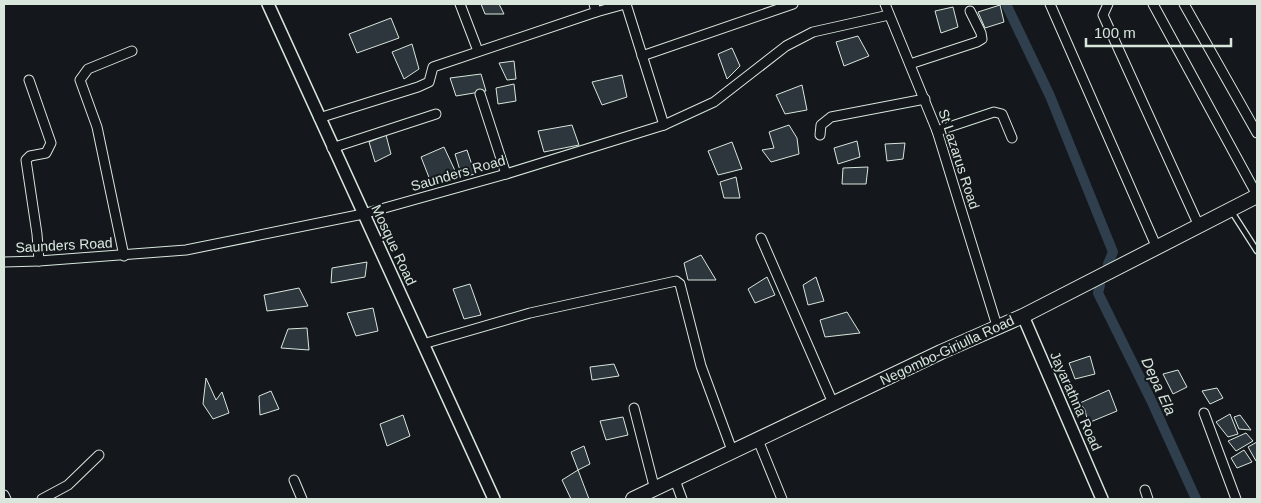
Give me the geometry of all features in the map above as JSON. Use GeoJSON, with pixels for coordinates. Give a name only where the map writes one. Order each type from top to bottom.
{"type":"FeatureCollection","features":[{"type":"Feature","properties":{"kind":"main road","name":"Negombo-Giriulla Road"},"geometry":{"type":"LineString","coordinates":[[633,499],[733,453],[833,403],[1023,316],[1257,195]]}},
{"type":"Feature","properties":{"kind":"street","name":"Mosque Road"},"geometry":{"type":"LineString","coordinates":[[268,4],[332,148],[494,499]]}},
{"type":"Feature","properties":{"kind":"street"},"geometry":{"type":"LineString","coordinates":[[460,4],[478,51]]}},
{"type":"Feature","properties":{"kind":"street"},"geometry":{"type":"LineString","coordinates":[[319,118],[418,87],[429,82],[433,67],[595,8],[626,4],[664,125]]}},
{"type":"Feature","properties":{"kind":"street"},"geometry":{"type":"LineString","coordinates":[[642,56],[794,4]]}},
{"type":"Feature","properties":{"kind":"street","name":"St Lazarus Road"},"geometry":{"type":"LineString","coordinates":[[885,4],[938,130],[998,326]]}},
{"type":"Feature","properties":{"kind":"street"},"geometry":{"type":"LineString","coordinates":[[1050,4],[1157,248]]}},
{"type":"Feature","properties":{"kind":"street"},"geometry":{"type":"LineString","coordinates":[[1108,4],[1103,15],[1199,226]]}},
{"type":"Feature","properties":{"kind":"street"},"geometry":{"type":"LineString","coordinates":[[1153,4],[1257,195]]}},
{"type":"Feature","properties":{"kind":"street"},"geometry":{"type":"LineString","coordinates":[[1184,4],[1257,132]]}},
{"type":"Feature","properties":{"kind":"street"},"geometry":{"type":"LineString","coordinates":[[910,64],[982,39],[970,11]]}},
{"type":"Feature","properties":{"kind":"street","name":"Saunders Road"},"geometry":{"type":"LineString","coordinates":[[4,262],[124,256],[186,250],[363,214],[506,174],[664,125],[714,102],[786,46],[813,32],[889,15]]}},
{"type":"Feature","properties":{"kind":"street"},"geometry":{"type":"LineString","coordinates":[[124,256],[97,128],[80,80],[88,68],[132,51]]}},
{"type":"Feature","properties":{"kind":"street"},"geometry":{"type":"LineString","coordinates":[[29,80],[50,143],[46,154],[30,156],[26,160],[39,261]]}},
{"type":"Feature","properties":{"kind":"street"},"geometry":{"type":"LineString","coordinates":[[480,94],[506,174]]}},
{"type":"Feature","properties":{"kind":"street"},"geometry":{"type":"LineString","coordinates":[[820,135],[821,124],[831,117],[925,99]]}},
{"type":"Feature","properties":{"kind":"street"},"geometry":{"type":"LineString","coordinates":[[938,130],[994,112],[1002,114],[1012,138]]}},
{"type":"Feature","properties":{"kind":"street"},"geometry":{"type":"LineString","coordinates":[[332,148],[436,114]]}},
{"type":"Feature","properties":{"kind":"street"},"geometry":{"type":"LineString","coordinates":[[761,238],[833,403]]}},
{"type":"Feature","properties":{"kind":"street"},"geometry":{"type":"LineString","coordinates":[[423,344],[530,313],[676,281],[680,284],[701,366],[733,453]]}},
{"type":"Feature","properties":{"kind":"street","name":"Jayarathna Road"},"geometry":{"type":"LineString","coordinates":[[1023,316],[1102,499]]}},
{"type":"Feature","properties":{"kind":"street"},"geometry":{"type":"LineString","coordinates":[[634,408],[655,490]]}},
{"type":"Feature","properties":{"kind":"street"},"geometry":{"type":"LineString","coordinates":[[1204,413],[1236,499]]}},
{"type":"Feature","properties":{"kind":"street"},"geometry":{"type":"LineString","coordinates":[[758,440],[782,499]]}},
{"type":"Feature","properties":{"kind":"street"},"geometry":{"type":"LineString","coordinates":[[42,499],[68,485],[99,455]]}},
{"type":"Feature","properties":{"kind":"street"},"geometry":{"type":"LineString","coordinates":[[294,480],[302,499]]}},
{"type":"Feature","properties":{"kind":"street"},"geometry":{"type":"LineString","coordinates":[[675,480],[682,499]]}},
{"type":"Feature","properties":{"kind":"street"},"geometry":{"type":"LineString","coordinates":[[1146,490],[1148,499]]}},
{"type":"Feature","properties":{"kind":"street"},"geometry":{"type":"LineString","coordinates":[[4,495],[6,499]]}},
{"type":"Feature","properties":{"kind":"lane"},"geometry":{"type":"LineString","coordinates":[[1231,210],[1257,251]]}},
{"type":"Feature","properties":{"kind":"building"},"geometry":{"type":"Polygon","coordinates":[[[481,4],[499,4],[504,14],[485,14],[481,4]]]}},
{"type":"Feature","properties":{"kind":"building"},"geometry":{"type":"Polygon","coordinates":[[[1000,5],[1004,22],[985,28],[978,12],[1000,5]]]}},
{"type":"Feature","properties":{"kind":"building"},"geometry":{"type":"Polygon","coordinates":[[[953,7],[958,27],[941,33],[935,11],[953,7]]]}},
{"type":"Feature","properties":{"kind":"building"},"geometry":{"type":"Polygon","coordinates":[[[391,18],[399,38],[357,53],[349,34],[391,18]]]}},
{"type":"Feature","properties":{"kind":"building"},"geometry":{"type":"Polygon","coordinates":[[[858,36],[869,56],[844,66],[836,42],[858,36]]]}},
{"type":"Feature","properties":{"kind":"building"},"geometry":{"type":"Polygon","coordinates":[[[412,44],[419,69],[404,79],[392,52],[412,44]]]}},
{"type":"Feature","properties":{"kind":"building"},"geometry":{"type":"Polygon","coordinates":[[[732,48],[740,66],[727,79],[718,54],[732,48]]]}},
{"type":"Feature","properties":{"kind":"building"},"geometry":{"type":"Polygon","coordinates":[[[514,61],[516,79],[507,80],[499,63],[514,61]]]}},
{"type":"Feature","properties":{"kind":"building"},"geometry":{"type":"Polygon","coordinates":[[[481,74],[486,91],[456,96],[450,78],[481,74]]]}},
{"type":"Feature","properties":{"kind":"building"},"geometry":{"type":"Polygon","coordinates":[[[622,75],[627,97],[602,105],[592,82],[622,75]]]}},
{"type":"Feature","properties":{"kind":"building"},"geometry":{"type":"Polygon","coordinates":[[[514,84],[516,101],[498,104],[496,88],[514,84]]]}},
{"type":"Feature","properties":{"kind":"building"},"geometry":{"type":"Polygon","coordinates":[[[802,85],[807,110],[785,114],[776,95],[802,85]]]}},
{"type":"Feature","properties":{"kind":"building"},"geometry":{"type":"Polygon","coordinates":[[[572,125],[579,145],[544,152],[538,131],[572,125]]]}},
{"type":"Feature","properties":{"kind":"building"},"geometry":{"type":"Polygon","coordinates":[[[789,125],[797,138],[799,154],[771,162],[762,150],[774,148],[769,132],[789,125]]]}},
{"type":"Feature","properties":{"kind":"building"},"geometry":{"type":"Polygon","coordinates":[[[386,135],[391,154],[375,162],[369,142],[386,135]]]}},
{"type":"Feature","properties":{"kind":"building"},"geometry":{"type":"Polygon","coordinates":[[[857,141],[860,157],[838,164],[834,148],[857,141]]]}},
{"type":"Feature","properties":{"kind":"building"},"geometry":{"type":"Polygon","coordinates":[[[732,142],[742,169],[718,175],[708,151],[732,142]]]}},
{"type":"Feature","properties":{"kind":"building"},"geometry":{"type":"Polygon","coordinates":[[[905,143],[903,159],[887,161],[885,144],[905,143]]]}},
{"type":"Feature","properties":{"kind":"building"},"geometry":{"type":"Polygon","coordinates":[[[444,147],[458,177],[430,180],[421,157],[444,147]]]}},
{"type":"Feature","properties":{"kind":"building"},"geometry":{"type":"Polygon","coordinates":[[[467,150],[475,174],[462,177],[455,154],[467,150]]]}},
{"type":"Feature","properties":{"kind":"building"},"geometry":{"type":"Polygon","coordinates":[[[868,167],[866,184],[842,184],[843,168],[868,167]]]}},
{"type":"Feature","properties":{"kind":"building"},"geometry":{"type":"Polygon","coordinates":[[[736,177],[740,198],[724,198],[720,182],[736,177]]]}},
{"type":"Feature","properties":{"kind":"building"},"geometry":{"type":"Polygon","coordinates":[[[701,255],[716,280],[688,280],[684,263],[701,255]]]}},
{"type":"Feature","properties":{"kind":"building"},"geometry":{"type":"Polygon","coordinates":[[[367,262],[365,277],[331,283],[332,268],[367,262]]]}},
{"type":"Feature","properties":{"kind":"building"},"geometry":{"type":"Polygon","coordinates":[[[767,277],[775,295],[755,303],[748,289],[767,277]]]}},
{"type":"Feature","properties":{"kind":"building"},"geometry":{"type":"Polygon","coordinates":[[[816,277],[824,301],[808,305],[803,285],[816,277]]]}},
{"type":"Feature","properties":{"kind":"building"},"geometry":{"type":"Polygon","coordinates":[[[470,284],[481,315],[464,319],[453,289],[470,284]]]}},
{"type":"Feature","properties":{"kind":"building"},"geometry":{"type":"Polygon","coordinates":[[[299,288],[308,306],[267,311],[264,295],[299,288]]]}},
{"type":"Feature","properties":{"kind":"building"},"geometry":{"type":"Polygon","coordinates":[[[373,308],[378,331],[356,336],[347,313],[373,308]]]}},
{"type":"Feature","properties":{"kind":"building"},"geometry":{"type":"Polygon","coordinates":[[[847,312],[860,333],[825,337],[820,320],[847,312]]]}},
{"type":"Feature","properties":{"kind":"building"},"geometry":{"type":"Polygon","coordinates":[[[307,328],[309,350],[281,348],[288,329],[307,328]]]}},
{"type":"Feature","properties":{"kind":"building"},"geometry":{"type":"Polygon","coordinates":[[[1090,356],[1095,374],[1075,379],[1069,363],[1090,356]]]}},
{"type":"Feature","properties":{"kind":"building"},"geometry":{"type":"Polygon","coordinates":[[[614,364],[619,376],[592,380],[590,367],[614,364]]]}},
{"type":"Feature","properties":{"kind":"building"},"geometry":{"type":"Polygon","coordinates":[[[1178,370],[1187,387],[1173,394],[1163,374],[1178,370]]]}},
{"type":"Feature","properties":{"kind":"building"},"geometry":{"type":"Polygon","coordinates":[[[206,378],[216,400],[222,392],[229,413],[213,419],[203,404],[206,378]]]}},
{"type":"Feature","properties":{"kind":"building"},"geometry":{"type":"Polygon","coordinates":[[[1217,388],[1223,398],[1210,404],[1202,391],[1217,388]]]}},
{"type":"Feature","properties":{"kind":"building"},"geometry":{"type":"Polygon","coordinates":[[[1109,390],[1117,411],[1088,423],[1085,410],[1080,403],[1109,390]]]}},
{"type":"Feature","properties":{"kind":"building"},"geometry":{"type":"Polygon","coordinates":[[[271,391],[279,409],[260,415],[259,396],[271,391]]]}},
{"type":"Feature","properties":{"kind":"building"},"geometry":{"type":"Polygon","coordinates":[[[1230,414],[1238,434],[1228,437],[1216,422],[1230,414]]]}},
{"type":"Feature","properties":{"kind":"building"},"geometry":{"type":"Polygon","coordinates":[[[403,415],[410,436],[387,446],[380,424],[403,415]]]}},
{"type":"Feature","properties":{"kind":"building"},"geometry":{"type":"Polygon","coordinates":[[[1240,415],[1251,430],[1239,429],[1234,417],[1240,415]]]}},
{"type":"Feature","properties":{"kind":"building"},"geometry":{"type":"Polygon","coordinates":[[[623,417],[628,435],[606,440],[600,421],[623,417]]]}},
{"type":"Feature","properties":{"kind":"building"},"geometry":{"type":"Polygon","coordinates":[[[1246,433],[1253,441],[1236,451],[1228,441],[1246,433]]]}},
{"type":"Feature","properties":{"kind":"building"},"geometry":{"type":"Polygon","coordinates":[[[1257,442],[1257,460],[1256,461],[1248,447],[1257,442]]]}},
{"type":"Feature","properties":{"kind":"building"},"geometry":{"type":"Polygon","coordinates":[[[584,446],[590,464],[578,470],[571,452],[584,446]]]}},
{"type":"Feature","properties":{"kind":"building"},"geometry":{"type":"Polygon","coordinates":[[[1244,450],[1252,462],[1237,468],[1231,458],[1244,450]]]}},
{"type":"Feature","properties":{"kind":"building"},"geometry":{"type":"Polygon","coordinates":[[[578,470],[589,499],[571,499],[562,480],[578,470]]]}},
{"type":"Feature","properties":{"kind":"waterway"},"geometry":{"type":"LineString","coordinates":[[1006,4],[1050,96],[1113,252],[1108,264]]}},
{"type":"Feature","properties":{"kind":"waterway","name":"Depa Ela"},"geometry":{"type":"LineString","coordinates":[[1100,285],[1098,293],[1151,400],[1196,499]]}}]}
